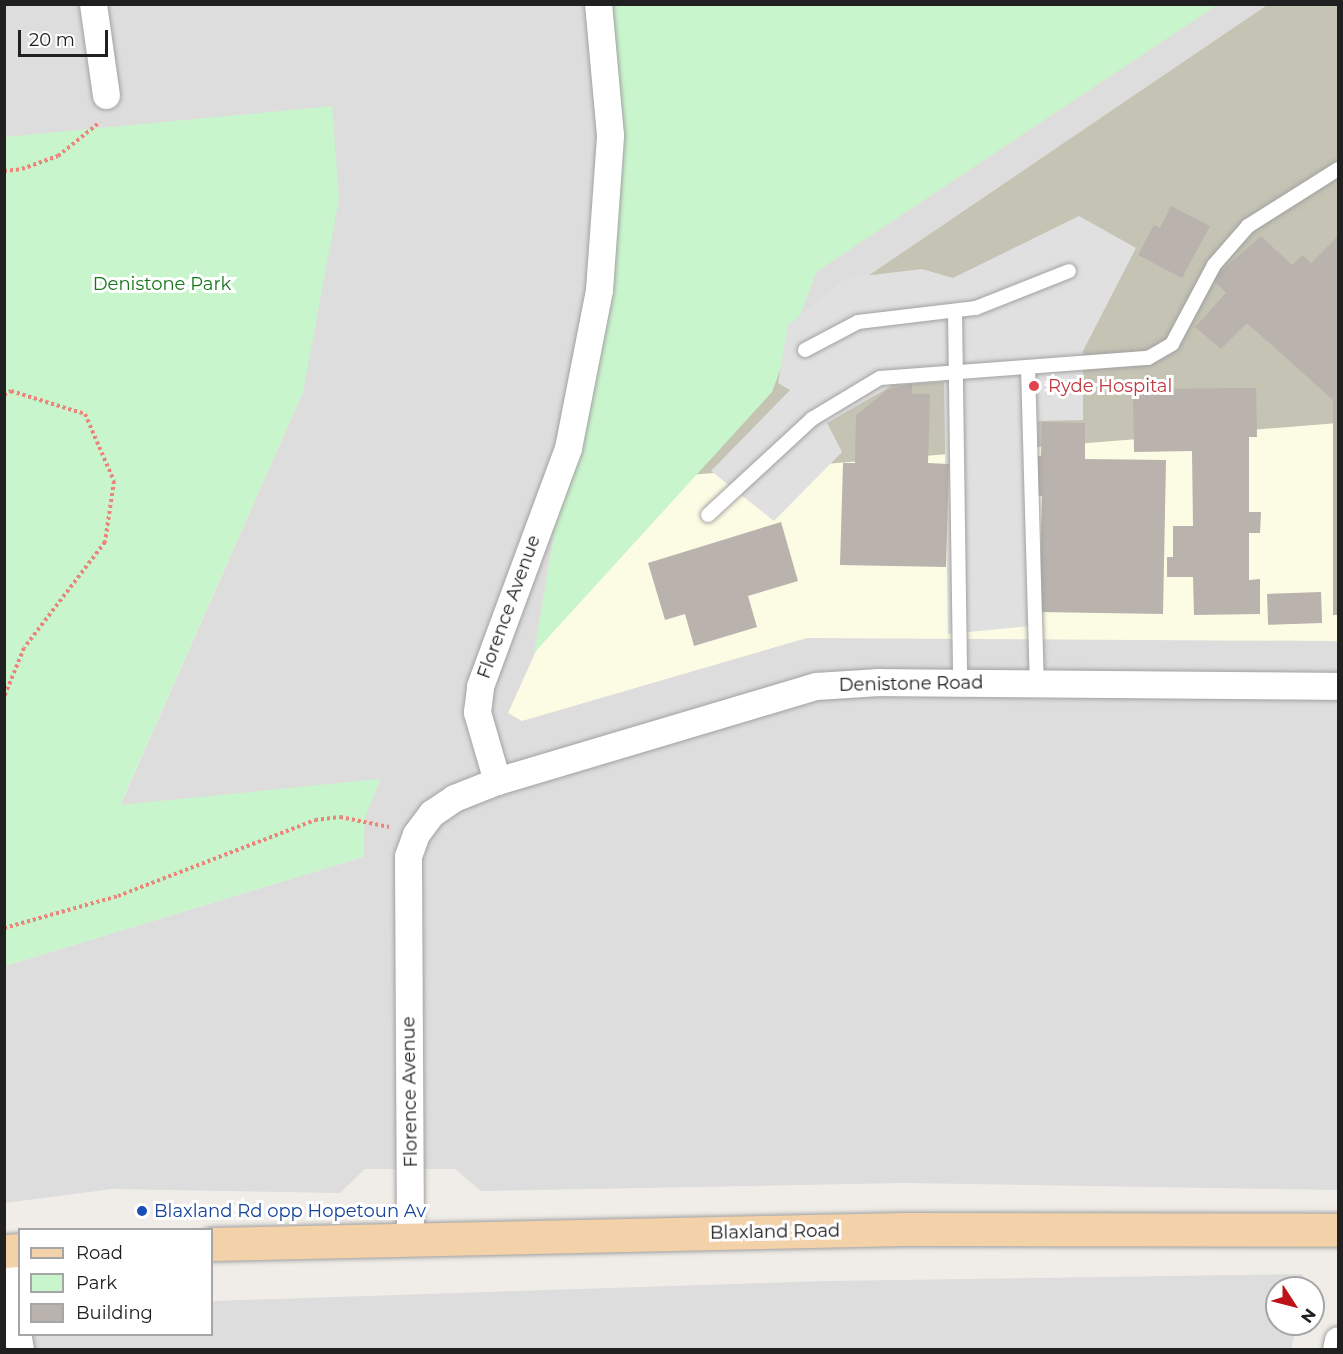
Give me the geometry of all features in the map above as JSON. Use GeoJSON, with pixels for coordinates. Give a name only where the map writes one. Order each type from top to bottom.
{"type":"FeatureCollection","features":[{"type":"Feature","properties":{"kind":"main road","name":"Blaxland Road"},"geometry":{"type":"LineString","coordinates":[[213,1244],[904,1228],[1338,1230]]}},
{"type":"Feature","properties":{"kind":"street"},"geometry":{"type":"LineString","coordinates":[[93,4],[106,95]]}},
{"type":"Feature","properties":{"kind":"street","name":"Florence Avenue"},"geometry":{"type":"LineString","coordinates":[[410,1241],[408,856],[416,834],[432,813],[454,798],[497,781],[477,712],[480,686],[568,448],[599,290],[610,135],[598,4]]}},
{"type":"Feature","properties":{"kind":"street","name":"Denistone Road"},"geometry":{"type":"LineString","coordinates":[[497,781],[816,686],[960,683],[1338,686]]}},
{"type":"Feature","properties":{"kind":"street"},"geometry":{"type":"LineString","coordinates":[[4,1252],[20,1350]]}},
{"type":"Feature","properties":{"kind":"street"},"geometry":{"type":"LineString","coordinates":[[1336,1350],[1338,1340]]}},
{"type":"Feature","properties":{"kind":"lane"},"geometry":{"type":"LineString","coordinates":[[708,515],[812,419],[880,378],[956,370],[1148,358],[1172,344],[1214,265],[1248,226],[1338,169]]}},
{"type":"Feature","properties":{"kind":"lane"},"geometry":{"type":"LineString","coordinates":[[805,350],[858,322],[955,312],[1069,271]]}},
{"type":"Feature","properties":{"kind":"lane"},"geometry":{"type":"LineString","coordinates":[[955,312],[960,683]]}},
{"type":"Feature","properties":{"kind":"lane"},"geometry":{"type":"LineString","coordinates":[[1028,367],[1037,684]]}},
{"type":"Feature","properties":{"kind":"path"},"geometry":{"type":"LineString","coordinates":[[4,171],[31,166],[76,145],[99,122],[106,95]]}},
{"type":"Feature","properties":{"kind":"path"},"geometry":{"type":"LineString","coordinates":[[4,395],[10,391],[85,414],[114,481],[105,542],[24,648],[4,697]]}},
{"type":"Feature","properties":{"kind":"path"},"geometry":{"type":"LineString","coordinates":[[4,928],[118,896],[315,820],[340,817],[416,834]]}},
{"type":"Feature","properties":{"kind":"shaded area"},"geometry":{"type":"Polygon","coordinates":[[[5,5],[1338,5],[1338,1190],[903,1183],[481,1191],[455,1169],[365,1169],[340,1193],[112,1189],[5,1203],[5,966],[363,857],[365,815],[380,780],[120,806],[303,392],[5,138],[5,5]]]}},
{"type":"Feature","properties":{"kind":"shaded area","name":"Ryde Hospital"},"geometry":{"type":"Polygon","coordinates":[[[1267,5],[1338,5],[1338,641],[807,638],[522,721],[508,713],[613,481],[847,290],[1267,5]]]}},
{"type":"Feature","properties":{"kind":"shaded area"},"geometry":{"type":"Polygon","coordinates":[[[1267,5],[1338,5],[1338,423],[613,481],[847,290],[1267,5]]]}},
{"type":"Feature","properties":{"kind":"shaded area"},"geometry":{"type":"Polygon","coordinates":[[[1079,216],[1136,248],[1083,351],[1083,420],[1038,421],[1030,626],[948,634],[944,382],[893,385],[827,423],[842,452],[774,521],[711,471],[790,390],[778,383],[788,325],[847,278],[922,269],[953,278],[1079,216]]]}},
{"type":"Feature","properties":{"kind":"shaded area"},"geometry":{"type":"Polygon","coordinates":[[[1302,1274],[1304,1276],[1265,1276],[1265,1336],[1294,1336],[1291,1350],[5,1350],[4,1308],[18,1331],[18,1336],[213,1336],[213,1301],[827,1281],[1302,1274]]]}},
{"type":"Feature","properties":{"kind":"green space"},"geometry":{"type":"Polygon","coordinates":[[[604,5],[1217,5],[816,272],[772,392],[534,653],[616,161],[604,5]]]}},
{"type":"Feature","properties":{"kind":"green space","name":"Denistone Park"},"geometry":{"type":"Polygon","coordinates":[[[332,106],[339,198],[303,392],[120,805],[380,779],[365,818],[363,857],[5,966],[5,137],[332,106]]]}},
{"type":"Feature","properties":{"kind":"building"},"geometry":{"type":"Polygon","coordinates":[[[1171,206],[1210,226],[1182,278],[1138,255],[1154,225],[1160,228],[1171,206]]]}},
{"type":"Feature","properties":{"kind":"building"},"geometry":{"type":"Polygon","coordinates":[[[1261,236],[1292,265],[1303,255],[1311,263],[1338,236],[1338,615],[1333,615],[1333,400],[1247,323],[1221,349],[1195,327],[1226,293],[1212,279],[1261,236]]]}},
{"type":"Feature","properties":{"kind":"building"},"geometry":{"type":"Polygon","coordinates":[[[912,384],[912,394],[930,394],[928,463],[949,464],[946,567],[840,565],[843,463],[855,463],[856,415],[887,390],[912,384]]]}},
{"type":"Feature","properties":{"kind":"building"},"geometry":{"type":"Polygon","coordinates":[[[1256,388],[1257,437],[1249,437],[1249,512],[1261,512],[1260,533],[1249,533],[1249,580],[1260,579],[1260,614],[1194,615],[1193,577],[1167,577],[1167,557],[1173,557],[1173,526],[1193,526],[1192,451],[1134,452],[1133,389],[1256,388]]]}},
{"type":"Feature","properties":{"kind":"building"},"geometry":{"type":"Polygon","coordinates":[[[1042,422],[1085,423],[1085,459],[1166,460],[1163,614],[1039,612],[1042,496],[1033,496],[1034,456],[1041,456],[1042,422]]]}},
{"type":"Feature","properties":{"kind":"building"},"geometry":{"type":"Polygon","coordinates":[[[781,522],[798,581],[748,596],[757,627],[694,646],[685,614],[665,620],[648,563],[781,522]]]}},
{"type":"Feature","properties":{"kind":"building"},"geometry":{"type":"Polygon","coordinates":[[[1321,592],[1322,623],[1268,625],[1267,594],[1321,592]]]}},
{"type":"Feature","properties":{"kind":"place","name":"Ryde Hospital"},"geometry":{"type":"Point","coordinates":[1034,386]}},
{"type":"Feature","properties":{"kind":"place","name":"Blaxland Rd opp Hopetoun Av"},"geometry":{"type":"Point","coordinates":[142,1211]}}]}
